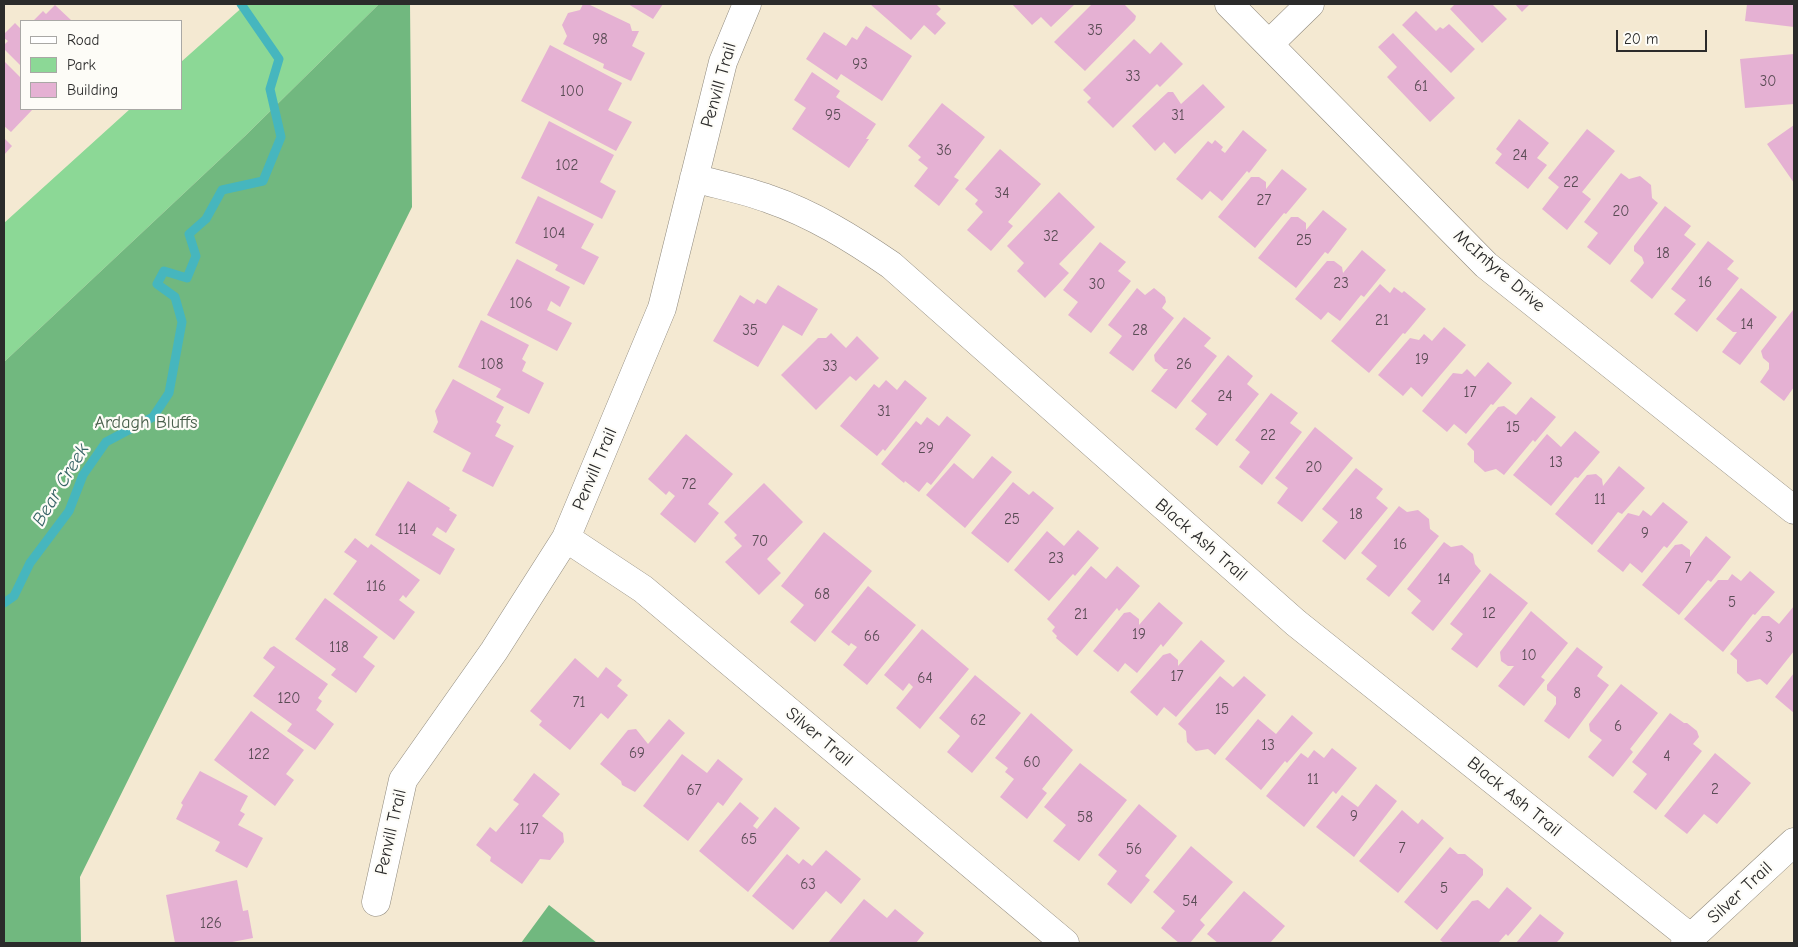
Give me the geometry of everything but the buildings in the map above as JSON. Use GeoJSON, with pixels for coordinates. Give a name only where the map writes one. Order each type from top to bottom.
{"type":"FeatureCollection","features":[{"type":"Feature","properties":{"kind":"street","name":"Penvill Trail"},"geometry":{"type":"LineString","coordinates":[[376,902],[403,780],[494,651],[566,538],[662,308],[723,62],[747,4]]}},
{"type":"Feature","properties":{"kind":"street","name":"McIntyre Drive"},"geometry":{"type":"LineString","coordinates":[[1229,4],[1486,265],[1794,510]]}},
{"type":"Feature","properties":{"kind":"street"},"geometry":{"type":"LineString","coordinates":[[1269,44],[1310,4]]}},
{"type":"Feature","properties":{"kind":"street","name":"Black Ash Trail"},"geometry":{"type":"LineString","coordinates":[[694,178],[769,198],[812,216],[853,239],[891,265],[1296,623],[1688,941]]}},
{"type":"Feature","properties":{"kind":"street","name":"Silver Trail"},"geometry":{"type":"LineString","coordinates":[[566,538],[643,589],[1066,943]]}},
{"type":"Feature","properties":{"kind":"street","name":"Silver Trail"},"geometry":{"type":"LineString","coordinates":[[1688,941],[1794,842]]}},
{"type":"Feature","properties":{"kind":"green space"},"geometry":{"type":"Polygon","coordinates":[[[246,4],[379,4],[245,136],[4,362],[4,223],[129,110],[182,110],[182,61],[246,4]]]}},
{"type":"Feature","properties":{"kind":"green space","name":"Ardagh Bluffs"},"geometry":{"type":"Polygon","coordinates":[[[379,4],[410,4],[412,207],[80,877],[81,943],[4,943],[4,362],[245,136],[379,4]]]}},
{"type":"Feature","properties":{"kind":"green space"},"geometry":{"type":"Polygon","coordinates":[[[549,905],[597,943],[521,943],[549,905]]]}},
{"type":"Feature","properties":{"kind":"waterway","name":"Bear Creek"},"geometry":{"type":"LineString","coordinates":[[4,603],[14,596],[30,563],[69,511],[83,475],[106,442],[153,417],[169,393],[182,322],[175,297],[157,284],[164,271],[187,278],[196,256],[189,234],[206,219],[222,190],[263,181],[281,137],[270,89],[279,59],[241,4]]}}]}
